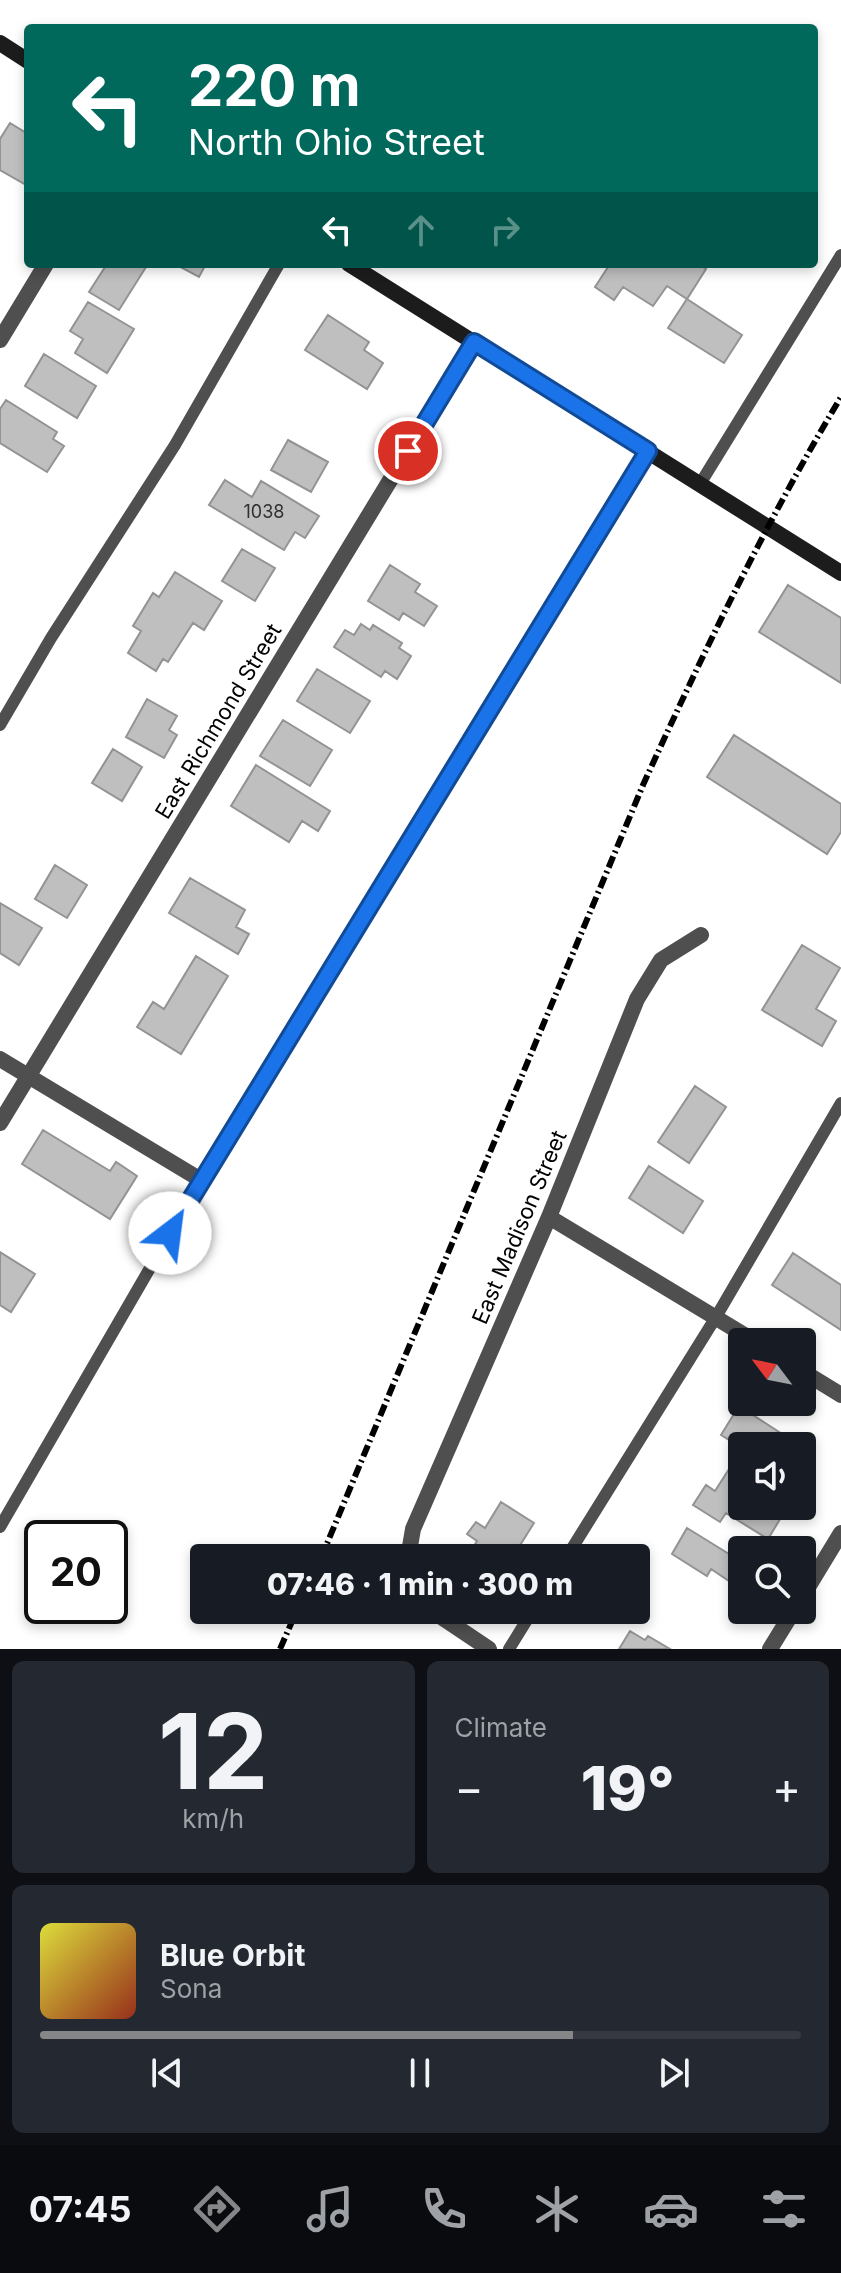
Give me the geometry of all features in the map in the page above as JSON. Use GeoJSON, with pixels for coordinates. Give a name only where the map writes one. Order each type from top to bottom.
{"type":"FeatureCollection","features":[{"type":"Feature","properties":{"kind":"street"},"geometry":{"type":"LineString","coordinates":[[0,43],[24,58]]}},
{"type":"Feature","properties":{"kind":"street"},"geometry":{"type":"LineString","coordinates":[[0,340],[44,268]]}},
{"type":"Feature","properties":{"kind":"street"},"geometry":{"type":"LineString","coordinates":[[355,268],[841,573]]}},
{"type":"Feature","properties":{"kind":"street","name":"East Richmond Street"},"geometry":{"type":"LineString","coordinates":[[0,1123],[474,342]]}},
{"type":"Feature","properties":{"kind":"street","name":"East Madison Street"},"geometry":{"type":"LineString","coordinates":[[410,1544],[413,1529],[549,1217],[637,999],[661,960],[701,935]]}},
{"type":"Feature","properties":{"kind":"street"},"geometry":{"type":"LineString","coordinates":[[0,1059],[201,1180]]}},
{"type":"Feature","properties":{"kind":"street"},"geometry":{"type":"LineString","coordinates":[[549,1217],[734,1328]]}},
{"type":"Feature","properties":{"kind":"street"},"geometry":{"type":"LineString","coordinates":[[816,1380],[841,1395]]}},
{"type":"Feature","properties":{"kind":"street"},"geometry":{"type":"LineString","coordinates":[[816,1574],[841,1533]]}},
{"type":"Feature","properties":{"kind":"street"},"geometry":{"type":"LineString","coordinates":[[451,1624],[489,1649]]}},
{"type":"Feature","properties":{"kind":"street"},"geometry":{"type":"LineString","coordinates":[[770,1649],[785,1624]]}},
{"type":"Feature","properties":{"kind":"lane"},"geometry":{"type":"LineString","coordinates":[[700,484],[841,255]]}},
{"type":"Feature","properties":{"kind":"lane"},"geometry":{"type":"LineString","coordinates":[[0,725],[51,638],[175,445],[277,268]]}},
{"type":"Feature","properties":{"kind":"lane"},"geometry":{"type":"LineString","coordinates":[[0,1527],[201,1180],[648,451]]}},
{"type":"Feature","properties":{"kind":"lane"},"geometry":{"type":"LineString","coordinates":[[575,1544],[716,1317],[841,1103]]}},
{"type":"Feature","properties":{"kind":"lane"},"geometry":{"type":"LineString","coordinates":[[509,1649],[524,1624]]}},
{"type":"Feature","properties":{"kind":"building"},"geometry":{"type":"Polygon","coordinates":[[[10,123],[24,132],[24,184],[0,170],[0,139],[10,123]]]}},
{"type":"Feature","properties":{"kind":"building"},"geometry":{"type":"Polygon","coordinates":[[[104,268],[145,268],[119,310],[89,292],[104,268]]]}},
{"type":"Feature","properties":{"kind":"building"},"geometry":{"type":"Polygon","coordinates":[[[182,268],[204,268],[199,277],[182,268]]]}},
{"type":"Feature","properties":{"kind":"building"},"geometry":{"type":"Polygon","coordinates":[[[607,268],[706,269],[687,299],[667,286],[653,306],[623,287],[614,300],[595,287],[607,268]]]}},
{"type":"Feature","properties":{"kind":"building"},"geometry":{"type":"Polygon","coordinates":[[[687,299],[742,335],[724,363],[668,328],[687,299]]]}},
{"type":"Feature","properties":{"kind":"building"},"geometry":{"type":"Polygon","coordinates":[[[88,302],[134,329],[107,373],[75,353],[83,339],[70,331],[88,302]]]}},
{"type":"Feature","properties":{"kind":"building"},"geometry":{"type":"Polygon","coordinates":[[[328,315],[369,342],[364,350],[383,363],[367,389],[305,350],[328,315]]]}},
{"type":"Feature","properties":{"kind":"building"},"geometry":{"type":"Polygon","coordinates":[[[44,354],[96,386],[77,418],[25,386],[44,354]]]}},
{"type":"Feature","properties":{"kind":"building"},"geometry":{"type":"Polygon","coordinates":[[[6,400],[57,432],[53,439],[64,446],[47,472],[0,443],[0,409],[6,400]]]}},
{"type":"Feature","properties":{"kind":"building"},"geometry":{"type":"Polygon","coordinates":[[[288,440],[328,462],[311,492],[271,470],[288,440]]]}},
{"type":"Feature","properties":{"kind":"building"},"geometry":{"type":"Polygon","coordinates":[[[225,480],[252,497],[261,481],[319,516],[305,538],[295,532],[284,550],[209,505],[225,480]]]}},
{"type":"Feature","properties":{"kind":"building"},"geometry":{"type":"Polygon","coordinates":[[[242,549],[275,568],[255,601],[222,581],[242,549]]]}},
{"type":"Feature","properties":{"kind":"building"},"geometry":{"type":"Polygon","coordinates":[[[390,565],[420,584],[415,592],[437,606],[424,626],[403,613],[399,620],[368,601],[390,565]]]}},
{"type":"Feature","properties":{"kind":"building"},"geometry":{"type":"Polygon","coordinates":[[[175,572],[222,601],[204,630],[193,623],[168,662],[163,659],[156,671],[128,653],[141,631],[133,626],[153,593],[159,597],[175,572]]]}},
{"type":"Feature","properties":{"kind":"building"},"geometry":{"type":"Polygon","coordinates":[[[788,585],[841,618],[841,683],[759,632],[788,585]]]}},
{"type":"Feature","properties":{"kind":"building"},"geometry":{"type":"Polygon","coordinates":[[[361,624],[370,630],[373,625],[402,643],[399,648],[411,656],[397,679],[385,671],[381,677],[334,647],[345,630],[354,635],[361,624]]]}},
{"type":"Feature","properties":{"kind":"building"},"geometry":{"type":"Polygon","coordinates":[[[317,669],[370,701],[350,733],[297,701],[317,669]]]}},
{"type":"Feature","properties":{"kind":"building"},"geometry":{"type":"Polygon","coordinates":[[[147,699],[177,716],[169,730],[177,735],[164,758],[126,737],[147,699]]]}},
{"type":"Feature","properties":{"kind":"building"},"geometry":{"type":"Polygon","coordinates":[[[283,720],[332,750],[310,786],[260,756],[283,720]]]}},
{"type":"Feature","properties":{"kind":"building"},"geometry":{"type":"Polygon","coordinates":[[[734,735],[841,804],[841,832],[827,854],[707,777],[734,735]]]}},
{"type":"Feature","properties":{"kind":"building"},"geometry":{"type":"Polygon","coordinates":[[[113,749],[142,767],[122,801],[92,783],[113,749]]]}},
{"type":"Feature","properties":{"kind":"building"},"geometry":{"type":"Polygon","coordinates":[[[256,765],[330,811],[318,831],[302,821],[289,842],[231,806],[256,765]]]}},
{"type":"Feature","properties":{"kind":"building"},"geometry":{"type":"Polygon","coordinates":[[[55,865],[87,885],[67,918],[35,899],[55,865]]]}},
{"type":"Feature","properties":{"kind":"building"},"geometry":{"type":"Polygon","coordinates":[[[190,878],[245,910],[236,927],[249,934],[238,954],[169,913],[190,878]]]}},
{"type":"Feature","properties":{"kind":"building"},"geometry":{"type":"Polygon","coordinates":[[[0,903],[42,928],[19,965],[0,953],[0,903]]]}},
{"type":"Feature","properties":{"kind":"building"},"geometry":{"type":"Polygon","coordinates":[[[802,945],[840,968],[816,1009],[836,1021],[822,1046],[762,1010],[802,945]]]}},
{"type":"Feature","properties":{"kind":"building"},"geometry":{"type":"Polygon","coordinates":[[[196,956],[228,976],[181,1054],[137,1027],[153,1002],[164,1009],[196,956]]]}},
{"type":"Feature","properties":{"kind":"building"},"geometry":{"type":"Polygon","coordinates":[[[695,1086],[726,1107],[689,1163],[658,1142],[695,1086]]]}},
{"type":"Feature","properties":{"kind":"building"},"geometry":{"type":"Polygon","coordinates":[[[43,1130],[110,1171],[116,1162],[137,1176],[110,1219],[22,1164],[43,1130]]]}},
{"type":"Feature","properties":{"kind":"building"},"geometry":{"type":"Polygon","coordinates":[[[649,1166],[703,1201],[683,1233],[629,1198],[649,1166]]]}},
{"type":"Feature","properties":{"kind":"building"},"geometry":{"type":"Polygon","coordinates":[[[0,1252],[35,1274],[11,1312],[0,1305],[0,1252]]]}},
{"type":"Feature","properties":{"kind":"building"},"geometry":{"type":"Polygon","coordinates":[[[793,1253],[841,1285],[841,1330],[772,1285],[793,1253]]]}},
{"type":"Feature","properties":{"kind":"building"},"geometry":{"type":"Polygon","coordinates":[[[733,1416],[754,1416],[779,1432],[728,1432],[728,1439],[721,1435],[733,1416]]]}},
{"type":"Feature","properties":{"kind":"building"},"geometry":{"type":"Polygon","coordinates":[[[728,1471],[728,1514],[720,1522],[693,1505],[706,1485],[715,1491],[728,1471]]]}},
{"type":"Feature","properties":{"kind":"building"},"geometry":{"type":"Polygon","coordinates":[[[501,1502],[534,1523],[521,1544],[475,1544],[477,1541],[467,1534],[476,1522],[485,1528],[501,1502]]]}},
{"type":"Feature","properties":{"kind":"building"},"geometry":{"type":"Polygon","coordinates":[[[737,1520],[780,1520],[770,1536],[763,1536],[737,1520]]]}},
{"type":"Feature","properties":{"kind":"building"},"geometry":{"type":"Polygon","coordinates":[[[687,1528],[728,1553],[728,1580],[711,1569],[707,1576],[672,1554],[687,1528]]]}},
{"type":"Feature","properties":{"kind":"building"},"geometry":{"type":"Polygon","coordinates":[[[630,1631],[645,1640],[648,1636],[670,1649],[619,1649],[630,1631]]]}},
{"type":"Feature","properties":{"kind":"railway"},"geometry":{"type":"LineString","coordinates":[[327,1544],[643,785],[736,588],[841,397]]}},
{"type":"Feature","properties":{"kind":"railway"},"geometry":{"type":"LineString","coordinates":[[280,1649],[291,1624]]}},
{"type":"Feature","properties":{"kind":"route"},"geometry":{"type":"LineString","coordinates":[[170,1233],[648,451],[474,342],[408,451]]}}]}
